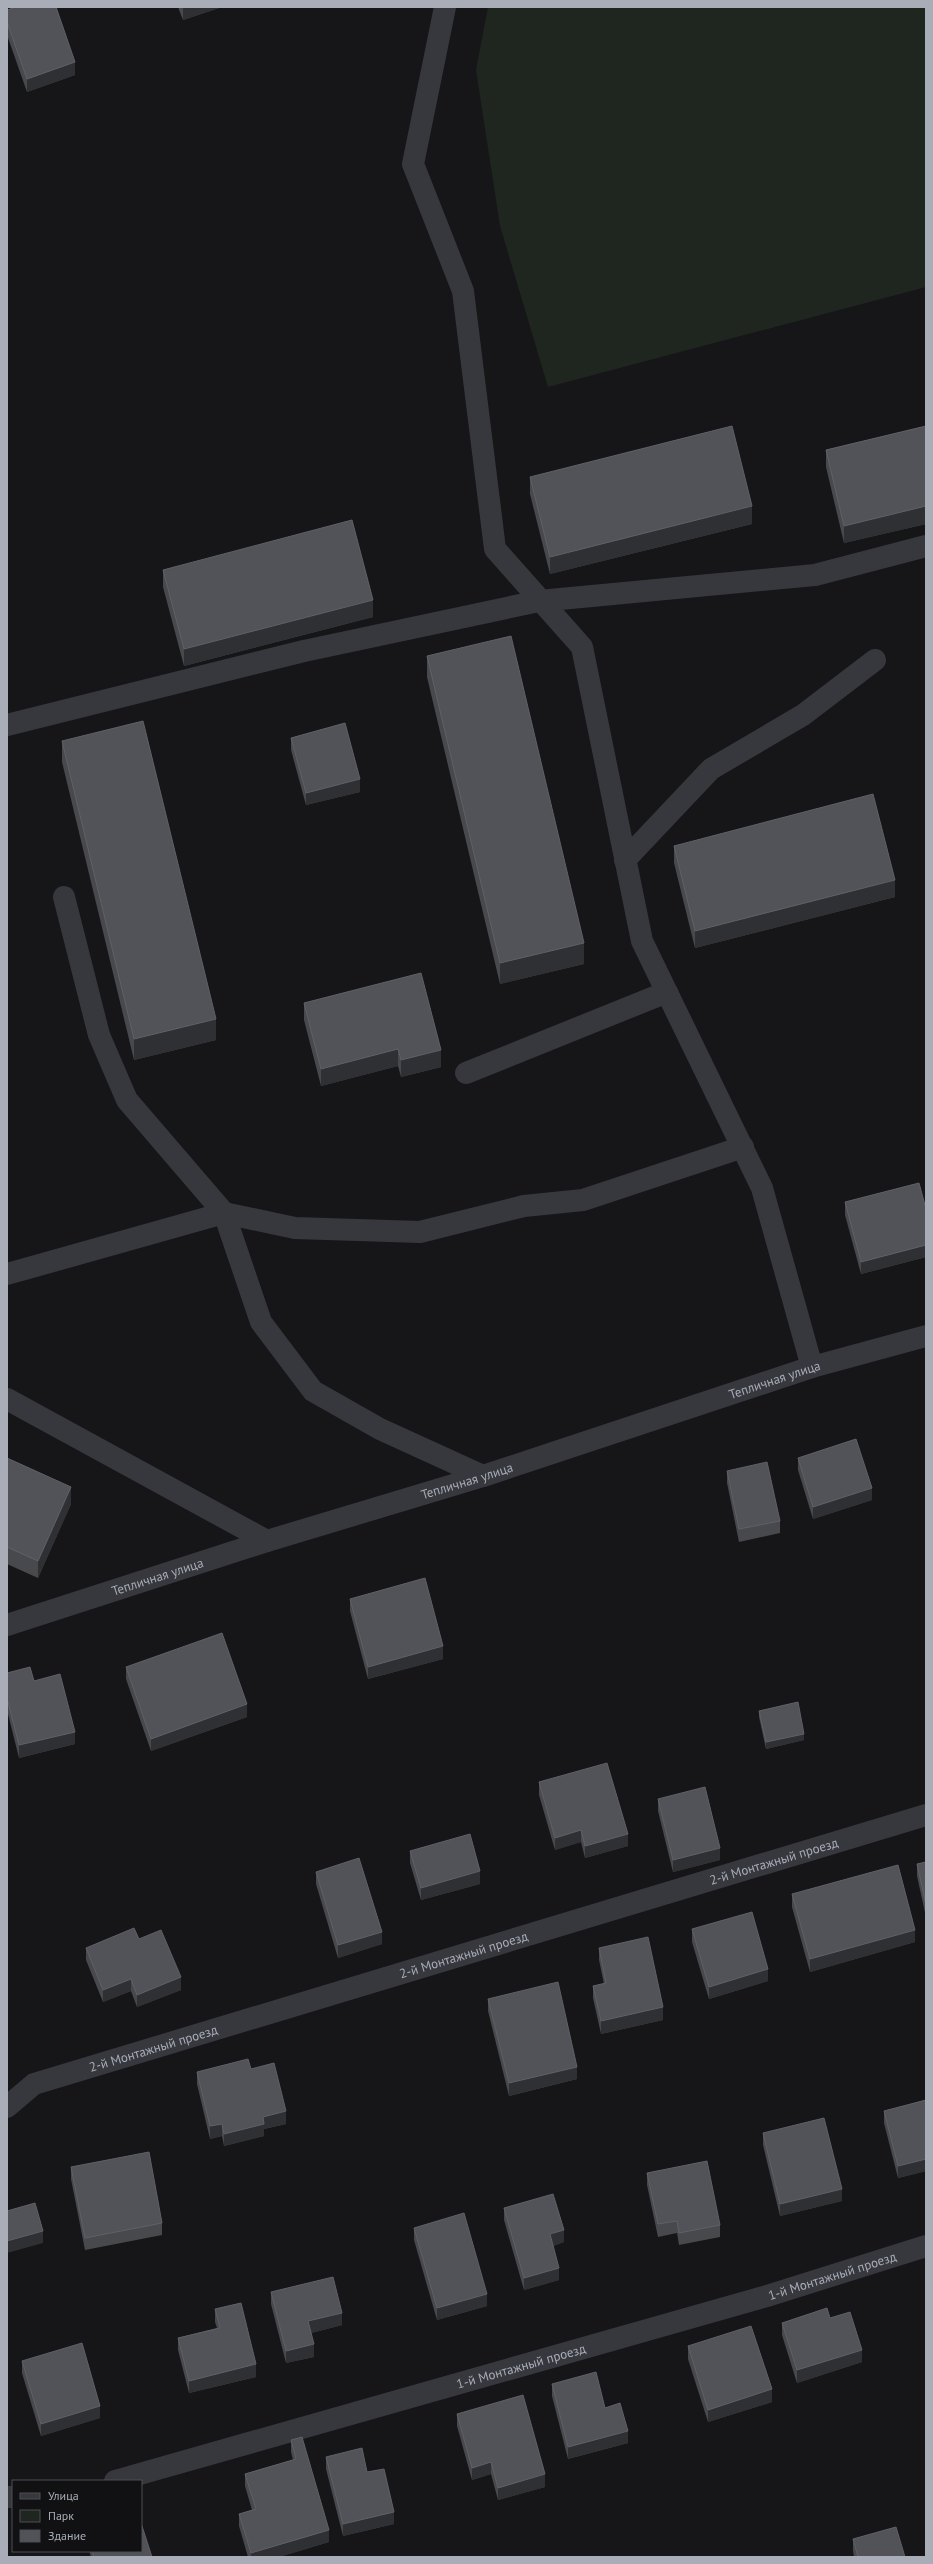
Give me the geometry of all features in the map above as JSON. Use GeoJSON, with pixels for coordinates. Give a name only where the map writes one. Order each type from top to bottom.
{"type":"FeatureCollection","features":[{"type":"Feature","properties":{"kind":"street"},"geometry":{"type":"LineString","coordinates":[[445,7],[414,164],[463,291],[495,549],[539,601],[582,647],[642,941],[762,1188],[812,1367]]}},
{"type":"Feature","properties":{"kind":"street"},"geometry":{"type":"LineString","coordinates":[[7,724],[304,651],[539,601],[815,575],[926,546]]}},
{"type":"Feature","properties":{"kind":"street"},"geometry":{"type":"LineString","coordinates":[[625,860],[711,769],[803,714],[875,660]]}},
{"type":"Feature","properties":{"kind":"street"},"geometry":{"type":"LineString","coordinates":[[64,897],[99,1035],[127,1100],[224,1213],[260,1322],[313,1391],[380,1430],[484,1476]]}},
{"type":"Feature","properties":{"kind":"street"},"geometry":{"type":"LineString","coordinates":[[466,1072],[667,992]]}},
{"type":"Feature","properties":{"kind":"street"},"geometry":{"type":"LineString","coordinates":[[7,1274],[224,1213],[295,1228],[420,1232],[524,1206],[583,1200],[743,1147]]}},
{"type":"Feature","properties":{"kind":"street","name":"Тепличная улица"},"geometry":{"type":"LineString","coordinates":[[7,1624],[267,1541],[484,1476],[812,1367],[926,1336]]}},
{"type":"Feature","properties":{"kind":"street"},"geometry":{"type":"LineString","coordinates":[[7,1399],[267,1541]]}},
{"type":"Feature","properties":{"kind":"street","name":"2-й Монтажный проезд"},"geometry":{"type":"LineString","coordinates":[[7,2107],[34,2084],[926,1815]]}},
{"type":"Feature","properties":{"kind":"street","name":"1-й Монтажный проезд"},"geometry":{"type":"LineString","coordinates":[[119,2480],[767,2296],[926,2246]]}},
{"type":"Feature","properties":{"kind":"green space"},"geometry":{"type":"Polygon","coordinates":[[[488,7],[926,7],[926,287],[548,387],[500,226],[476,70],[488,7]]]}},
{"type":"Feature","properties":{"kind":"building"},"geometry":{"type":"Polygon","coordinates":[[[16,7],[56,7],[75,62],[27,79],[7,22],[7,10],[16,7]]]}},
{"type":"Feature","properties":{"kind":"building"},"geometry":{"type":"Polygon","coordinates":[[[732,426],[752,506],[550,557],[530,477],[732,426]]]}},
{"type":"Feature","properties":{"kind":"building"},"geometry":{"type":"Polygon","coordinates":[[[926,426],[926,506],[844,526],[826,450],[926,426]]]}},
{"type":"Feature","properties":{"kind":"building"},"geometry":{"type":"Polygon","coordinates":[[[352,520],[373,600],[184,649],[163,570],[352,520]]]}},
{"type":"Feature","properties":{"kind":"building"},"geometry":{"type":"Polygon","coordinates":[[[511,636],[584,943],[500,963],[427,656],[511,636]]]}},
{"type":"Feature","properties":{"kind":"building"},"geometry":{"type":"Polygon","coordinates":[[[143,721],[216,1019],[134,1039],[62,741],[143,721]]]}},
{"type":"Feature","properties":{"kind":"building"},"geometry":{"type":"Polygon","coordinates":[[[345,723],[360,779],[306,793],[291,738],[345,723]]]}},
{"type":"Feature","properties":{"kind":"building"},"geometry":{"type":"Polygon","coordinates":[[[873,794],[895,880],[695,931],[674,846],[873,794]]]}},
{"type":"Feature","properties":{"kind":"building"},"geometry":{"type":"Polygon","coordinates":[[[421,973],[441,1050],[401,1060],[398,1049],[321,1069],[304,1003],[421,973]]]}},
{"type":"Feature","properties":{"kind":"building"},"geometry":{"type":"Polygon","coordinates":[[[919,1183],[926,1209],[926,1245],[861,1262],[845,1202],[919,1183]]]}},
{"type":"Feature","properties":{"kind":"building"},"geometry":{"type":"Polygon","coordinates":[[[856,1439],[872,1488],[813,1507],[798,1458],[856,1439]]]}},
{"type":"Feature","properties":{"kind":"building"},"geometry":{"type":"Polygon","coordinates":[[[7,1458],[71,1487],[38,1561],[7,1547],[7,1458]]]}},
{"type":"Feature","properties":{"kind":"building"},"geometry":{"type":"Polygon","coordinates":[[[767,1462],[780,1521],[739,1529],[727,1471],[767,1462]]]}},
{"type":"Feature","properties":{"kind":"building"},"geometry":{"type":"Polygon","coordinates":[[[425,1578],[443,1646],[368,1667],[350,1599],[425,1578]]]}},
{"type":"Feature","properties":{"kind":"building"},"geometry":{"type":"Polygon","coordinates":[[[222,1633],[247,1704],[151,1739],[126,1667],[222,1633]]]}},
{"type":"Feature","properties":{"kind":"building"},"geometry":{"type":"Polygon","coordinates":[[[30,1667],[34,1681],[60,1674],[75,1732],[19,1745],[7,1698],[7,1673],[30,1667]]]}},
{"type":"Feature","properties":{"kind":"building"},"geometry":{"type":"Polygon","coordinates":[[[798,1702],[804,1734],[766,1742],[759,1711],[798,1702]]]}},
{"type":"Feature","properties":{"kind":"building"},"geometry":{"type":"Polygon","coordinates":[[[607,1763],[628,1834],[585,1846],[581,1830],[555,1838],[539,1782],[607,1763]]]}},
{"type":"Feature","properties":{"kind":"building"},"geometry":{"type":"Polygon","coordinates":[[[705,1787],[720,1848],[673,1860],[658,1799],[705,1787]]]}},
{"type":"Feature","properties":{"kind":"building"},"geometry":{"type":"Polygon","coordinates":[[[470,1834],[480,1871],[421,1888],[410,1851],[470,1834]]]}},
{"type":"Feature","properties":{"kind":"building"},"geometry":{"type":"Polygon","coordinates":[[[359,1858],[382,1932],[338,1945],[316,1872],[359,1858]]]}},
{"type":"Feature","properties":{"kind":"building"},"geometry":{"type":"Polygon","coordinates":[[[926,1862],[926,1905],[917,1864],[926,1862]]]}},
{"type":"Feature","properties":{"kind":"building"},"geometry":{"type":"Polygon","coordinates":[[[898,1865],[915,1930],[810,1959],[792,1894],[898,1865]]]}},
{"type":"Feature","properties":{"kind":"building"},"geometry":{"type":"Polygon","coordinates":[[[752,1912],[768,1969],[709,1987],[692,1929],[752,1912]]]}},
{"type":"Feature","properties":{"kind":"building"},"geometry":{"type":"Polygon","coordinates":[[[134,1928],[139,1939],[161,1930],[181,1977],[137,1995],[131,1979],[103,1990],[86,1948],[134,1928]]]}},
{"type":"Feature","properties":{"kind":"building"},"geometry":{"type":"Polygon","coordinates":[[[648,1937],[663,2007],[601,2021],[593,1986],[606,1983],[599,1948],[648,1937]]]}},
{"type":"Feature","properties":{"kind":"building"},"geometry":{"type":"Polygon","coordinates":[[[558,1982],[577,2067],[509,2083],[488,1999],[558,1982]]]}},
{"type":"Feature","properties":{"kind":"building"},"geometry":{"type":"Polygon","coordinates":[[[248,2059],[251,2069],[274,2063],[286,2111],[263,2117],[264,2124],[224,2134],[222,2124],[210,2126],[197,2072],[248,2059]]]}},
{"type":"Feature","properties":{"kind":"building"},"geometry":{"type":"Polygon","coordinates":[[[926,2100],[926,2159],[898,2166],[884,2111],[926,2100]]]}},
{"type":"Feature","properties":{"kind":"building"},"geometry":{"type":"Polygon","coordinates":[[[824,2118],[842,2189],[780,2204],[763,2133],[824,2118]]]}},
{"type":"Feature","properties":{"kind":"building"},"geometry":{"type":"Polygon","coordinates":[[[149,2152],[162,2223],[85,2238],[71,2167],[149,2152]]]}},
{"type":"Feature","properties":{"kind":"building"},"geometry":{"type":"Polygon","coordinates":[[[707,2161],[720,2225],[679,2233],[677,2221],[658,2224],[647,2173],[707,2161]]]}},
{"type":"Feature","properties":{"kind":"building"},"geometry":{"type":"Polygon","coordinates":[[[553,2194],[564,2230],[550,2234],[559,2268],[524,2278],[504,2208],[553,2194]]]}},
{"type":"Feature","properties":{"kind":"building"},"geometry":{"type":"Polygon","coordinates":[[[35,2203],[43,2231],[7,2241],[7,2211],[35,2203]]]}},
{"type":"Feature","properties":{"kind":"building"},"geometry":{"type":"Polygon","coordinates":[[[464,2213],[487,2294],[437,2308],[414,2228],[464,2213]]]}},
{"type":"Feature","properties":{"kind":"building"},"geometry":{"type":"Polygon","coordinates":[[[333,2277],[342,2313],[308,2321],[314,2344],[286,2351],[271,2292],[333,2277]]]}},
{"type":"Feature","properties":{"kind":"building"},"geometry":{"type":"Polygon","coordinates":[[[241,2303],[256,2364],[189,2381],[178,2338],[220,2328],[215,2309],[241,2303]]]}},
{"type":"Feature","properties":{"kind":"building"},"geometry":{"type":"Polygon","coordinates":[[[827,2308],[830,2318],[850,2312],[862,2350],[797,2370],[782,2323],[827,2308]]]}},
{"type":"Feature","properties":{"kind":"building"},"geometry":{"type":"Polygon","coordinates":[[[751,2326],[772,2389],[708,2410],[688,2346],[751,2326]]]}},
{"type":"Feature","properties":{"kind":"building"},"geometry":{"type":"Polygon","coordinates":[[[82,2343],[100,2406],[41,2424],[22,2361],[82,2343]]]}},
{"type":"Feature","properties":{"kind":"building"},"geometry":{"type":"Polygon","coordinates":[[[596,2372],[605,2408],[620,2403],[628,2431],[568,2447],[552,2384],[596,2372]]]}},
{"type":"Feature","properties":{"kind":"building"},"geometry":{"type":"Polygon","coordinates":[[[523,2395],[545,2474],[498,2488],[491,2462],[472,2468],[457,2414],[523,2395]]]}},
{"type":"Feature","properties":{"kind":"building"},"geometry":{"type":"Polygon","coordinates":[[[302,2437],[329,2530],[251,2553],[239,2514],[256,2509],[245,2474],[296,2459],[291,2440],[302,2437]]]}},
{"type":"Feature","properties":{"kind":"building"},"geometry":{"type":"Polygon","coordinates":[[[362,2448],[367,2472],[384,2469],[394,2512],[343,2524],[326,2457],[362,2448]]]}},
{"type":"Feature","properties":{"kind":"building"},"geometry":{"type":"Polygon","coordinates":[[[142,2526],[152,2557],[94,2557],[92,2552],[142,2552],[142,2526]]]}},
{"type":"Feature","properties":{"kind":"building"},"geometry":{"type":"Polygon","coordinates":[[[896,2527],[905,2557],[858,2557],[853,2539],[896,2527]]]}}]}
